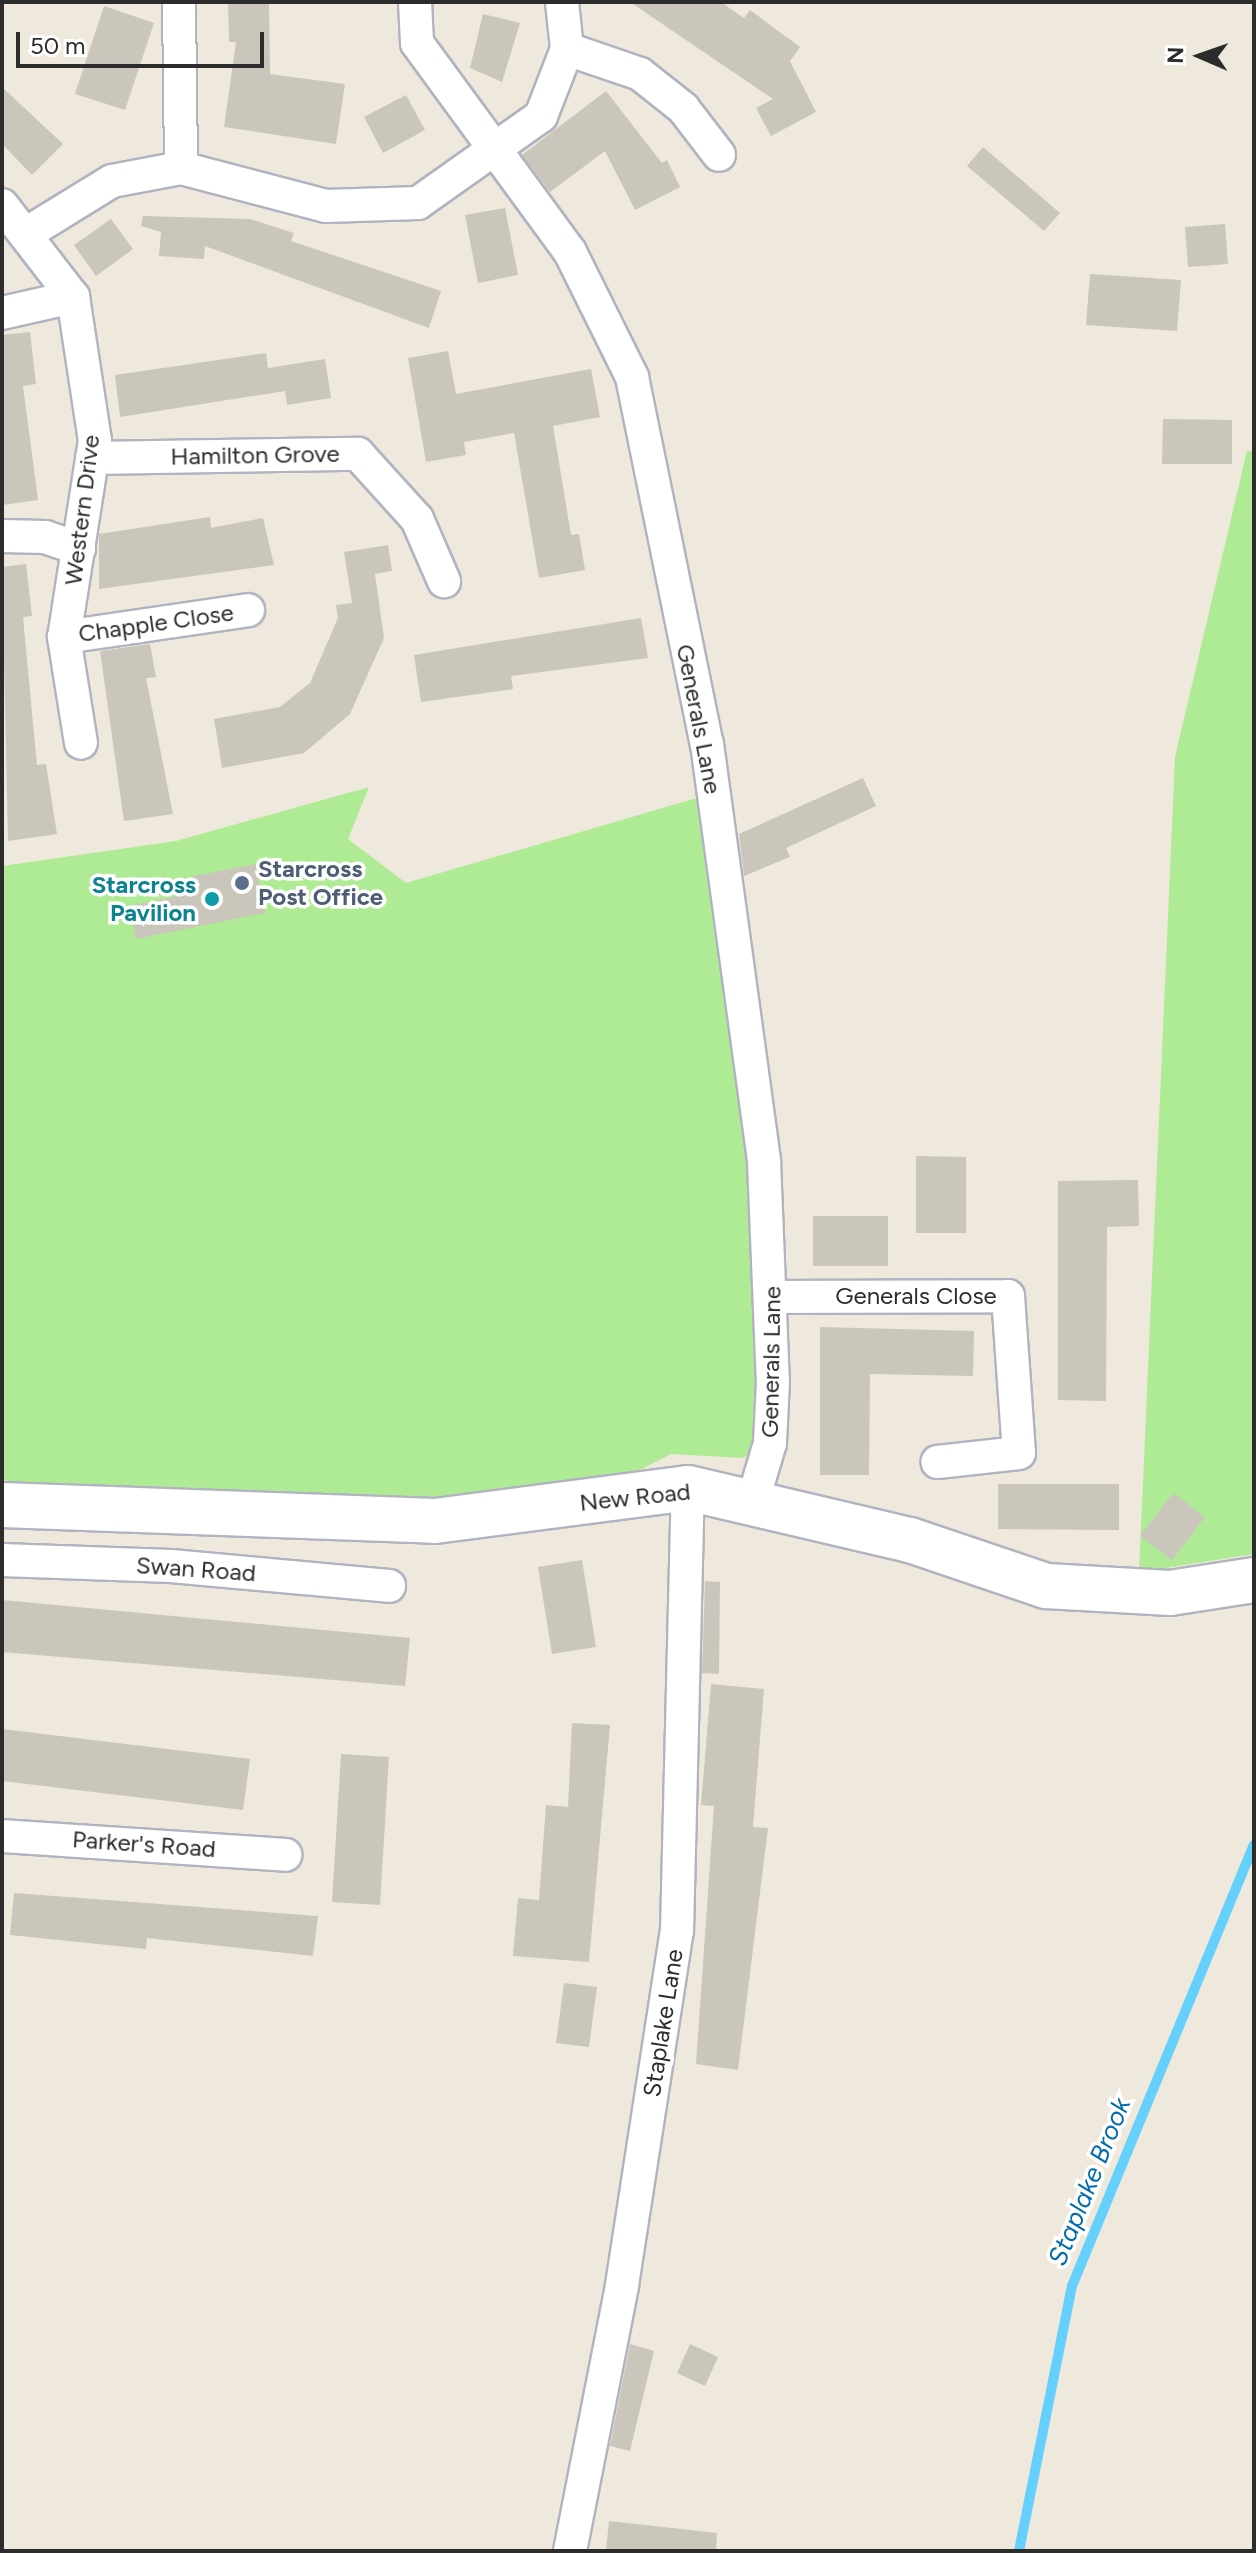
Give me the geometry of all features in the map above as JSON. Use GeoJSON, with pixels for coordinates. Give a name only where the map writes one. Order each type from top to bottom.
{"type":"FeatureCollection","features":[{"type":"Feature","properties":{"kind":"street"},"geometry":{"type":"LineString","coordinates":[[179,2],[181,168]]}},
{"type":"Feature","properties":{"kind":"street","name":"Generals Lane"},"geometry":{"type":"LineString","coordinates":[[415,2],[417,43],[498,147],[570,252],[632,377],[707,744],[764,1161],[775,1297],[770,1443],[753,1500]]}},
{"type":"Feature","properties":{"kind":"street"},"geometry":{"type":"LineString","coordinates":[[29,232],[112,181],[181,168],[326,206],[418,203],[541,116],[567,49],[562,2]]}},
{"type":"Feature","properties":{"kind":"street"},"geometry":{"type":"LineString","coordinates":[[567,49],[640,74],[683,108],[719,155]]}},
{"type":"Feature","properties":{"kind":"street","name":"Western Drive"},"geometry":{"type":"LineString","coordinates":[[2,205],[29,232],[73,297],[92,458],[64,637],[81,743]]}},
{"type":"Feature","properties":{"kind":"street"},"geometry":{"type":"LineString","coordinates":[[2,313],[73,297]]}},
{"type":"Feature","properties":{"kind":"street","name":"Hamilton Grove"},"geometry":{"type":"LineString","coordinates":[[92,458],[358,454],[417,519],[444,581]]}},
{"type":"Feature","properties":{"kind":"street"},"geometry":{"type":"LineString","coordinates":[[2,536],[45,537],[79,549]]}},
{"type":"Feature","properties":{"kind":"street","name":"Chapple Close"},"geometry":{"type":"LineString","coordinates":[[64,637],[248,610]]}},
{"type":"Feature","properties":{"kind":"street","name":"Generals Close"},"geometry":{"type":"LineString","coordinates":[[775,1297],[1008,1296],[1019,1453],[937,1462]]}},
{"type":"Feature","properties":{"kind":"street","name":"New Road"},"geometry":{"type":"LineString","coordinates":[[2,1505],[435,1521],[688,1488],[753,1500],[910,1540],[1046,1586],[1170,1593],[1254,1580]]}},
{"type":"Feature","properties":{"kind":"street","name":"Staplake Lane"},"geometry":{"type":"LineString","coordinates":[[570,2551],[622,2285],[677,1931],[688,1488]]}},
{"type":"Feature","properties":{"kind":"street","name":"Swan Road"},"geometry":{"type":"LineString","coordinates":[[2,1560],[171,1566],[389,1586]]}},
{"type":"Feature","properties":{"kind":"street","name":"Parker's Road"},"geometry":{"type":"LineString","coordinates":[[2,1836],[285,1855]]}},
{"type":"Feature","properties":{"kind":"green space"},"geometry":{"type":"Polygon","coordinates":[[[1247,451],[1254,452],[1254,1554],[1139,1572],[1175,757],[1247,451]]]}},
{"type":"Feature","properties":{"kind":"green space"},"geometry":{"type":"Polygon","coordinates":[[[369,787],[348,839],[406,883],[700,797],[758,1152],[760,1450],[742,1458],[671,1454],[632,1474],[406,1500],[78,1492],[2,1480],[2,866],[176,841],[369,787]]]}},
{"type":"Feature","properties":{"kind":"building"},"geometry":{"type":"Polygon","coordinates":[[[228,2],[269,2],[270,74],[345,84],[336,144],[224,127],[236,42],[229,42],[228,2]]]}},
{"type":"Feature","properties":{"kind":"building"},"geometry":{"type":"Polygon","coordinates":[[[630,2],[721,2],[744,18],[750,10],[800,47],[790,61],[816,112],[771,136],[756,108],[773,99],[630,2]]]}},
{"type":"Feature","properties":{"kind":"building"},"geometry":{"type":"Polygon","coordinates":[[[104,6],[154,23],[125,110],[75,94],[104,6]]]}},
{"type":"Feature","properties":{"kind":"building"},"geometry":{"type":"Polygon","coordinates":[[[483,14],[520,23],[502,82],[470,68],[483,14]]]}},
{"type":"Feature","properties":{"kind":"building"},"geometry":{"type":"Polygon","coordinates":[[[2,87],[63,144],[32,175],[2,144],[2,87]]]}},
{"type":"Feature","properties":{"kind":"building"},"geometry":{"type":"Polygon","coordinates":[[[606,91],[662,163],[667,160],[680,187],[635,210],[605,151],[550,192],[522,155],[606,91]]]}},
{"type":"Feature","properties":{"kind":"building"},"geometry":{"type":"Polygon","coordinates":[[[406,95],[425,130],[383,153],[364,117],[406,95]]]}},
{"type":"Feature","properties":{"kind":"building"},"geometry":{"type":"Polygon","coordinates":[[[983,147],[1060,213],[1044,231],[967,166],[983,147]]]}},
{"type":"Feature","properties":{"kind":"building"},"geometry":{"type":"Polygon","coordinates":[[[505,208],[518,275],[478,283],[465,215],[505,208]]]}},
{"type":"Feature","properties":{"kind":"building"},"geometry":{"type":"Polygon","coordinates":[[[143,216],[250,219],[294,233],[291,241],[441,291],[429,328],[205,246],[204,259],[159,256],[161,232],[141,226],[143,216]]]}},
{"type":"Feature","properties":{"kind":"building"},"geometry":{"type":"Polygon","coordinates":[[[111,219],[133,249],[96,276],[74,245],[111,219]]]}},
{"type":"Feature","properties":{"kind":"building"},"geometry":{"type":"Polygon","coordinates":[[[1225,224],[1228,264],[1188,267],[1185,227],[1225,224]]]}},
{"type":"Feature","properties":{"kind":"building"},"geometry":{"type":"Polygon","coordinates":[[[1090,274],[1181,280],[1177,331],[1086,325],[1090,274]]]}},
{"type":"Feature","properties":{"kind":"building"},"geometry":{"type":"Polygon","coordinates":[[[30,332],[36,384],[23,386],[38,500],[2,505],[2,335],[30,332]]]}},
{"type":"Feature","properties":{"kind":"building"},"geometry":{"type":"Polygon","coordinates":[[[448,351],[456,394],[591,369],[600,417],[553,426],[571,535],[579,534],[585,570],[539,578],[514,433],[464,442],[466,455],[426,462],[408,358],[448,351]]]}},
{"type":"Feature","properties":{"kind":"building"},"geometry":{"type":"Polygon","coordinates":[[[266,353],[268,368],[325,359],[331,398],[287,405],[285,391],[120,417],[115,375],[266,353]]]}},
{"type":"Feature","properties":{"kind":"building"},"geometry":{"type":"Polygon","coordinates":[[[1163,419],[1232,420],[1232,464],[1162,464],[1163,419]]]}},
{"type":"Feature","properties":{"kind":"building"},"geometry":{"type":"Polygon","coordinates":[[[210,517],[211,528],[263,518],[274,565],[99,589],[99,534],[210,517]]]}},
{"type":"Feature","properties":{"kind":"building"},"geometry":{"type":"Polygon","coordinates":[[[388,545],[392,571],[375,574],[384,638],[350,714],[304,753],[222,768],[214,719],[280,707],[310,683],[338,618],[336,605],[352,603],[344,552],[388,545]]]}},
{"type":"Feature","properties":{"kind":"building"},"geometry":{"type":"Polygon","coordinates":[[[26,564],[32,616],[23,617],[37,765],[46,764],[57,834],[8,841],[2,567],[26,564]]]}},
{"type":"Feature","properties":{"kind":"building"},"geometry":{"type":"Polygon","coordinates":[[[641,618],[648,658],[511,676],[513,689],[421,702],[414,655],[641,618]]]}},
{"type":"Feature","properties":{"kind":"building"},"geometry":{"type":"Polygon","coordinates":[[[150,644],[156,677],[146,678],[173,814],[124,821],[100,651],[150,644]]]}},
{"type":"Feature","properties":{"kind":"building"},"geometry":{"type":"Polygon","coordinates":[[[863,778],[876,806],[786,848],[790,857],[744,876],[739,834],[863,778]]]}},
{"type":"Feature","properties":{"kind":"building","name":"Starcross Pavilion"},"geometry":{"type":"Polygon","coordinates":[[[256,864],[265,913],[136,939],[129,906],[192,893],[189,877],[256,864]]]}},
{"type":"Feature","properties":{"kind":"building"},"geometry":{"type":"Polygon","coordinates":[[[916,1156],[966,1157],[966,1233],[916,1233],[916,1156]]]}},
{"type":"Feature","properties":{"kind":"building"},"geometry":{"type":"Polygon","coordinates":[[[1138,1180],[1139,1226],[1107,1227],[1106,1401],[1058,1400],[1058,1181],[1138,1180]]]}},
{"type":"Feature","properties":{"kind":"building"},"geometry":{"type":"Polygon","coordinates":[[[813,1216],[888,1216],[888,1266],[813,1266],[813,1216]]]}},
{"type":"Feature","properties":{"kind":"building"},"geometry":{"type":"Polygon","coordinates":[[[820,1327],[974,1331],[973,1376],[870,1374],[869,1475],[820,1475],[820,1327]]]}},
{"type":"Feature","properties":{"kind":"building"},"geometry":{"type":"Polygon","coordinates":[[[998,1484],[1119,1484],[1119,1530],[998,1529],[998,1484]]]}},
{"type":"Feature","properties":{"kind":"building"},"geometry":{"type":"Polygon","coordinates":[[[1173,1493],[1205,1517],[1172,1560],[1140,1536],[1173,1493]]]}},
{"type":"Feature","properties":{"kind":"building"},"geometry":{"type":"Polygon","coordinates":[[[582,1560],[596,1647],[552,1654],[538,1567],[582,1560]]]}},
{"type":"Feature","properties":{"kind":"building"},"geometry":{"type":"Polygon","coordinates":[[[705,1581],[720,1582],[719,1674],[702,1673],[705,1581]]]}},
{"type":"Feature","properties":{"kind":"building"},"geometry":{"type":"Polygon","coordinates":[[[2,1600],[410,1638],[405,1686],[2,1652],[2,1600]]]}},
{"type":"Feature","properties":{"kind":"building"},"geometry":{"type":"Polygon","coordinates":[[[711,1684],[764,1689],[753,1827],[768,1828],[738,2070],[696,2064],[714,1806],[701,1805],[711,1684]]]}},
{"type":"Feature","properties":{"kind":"building"},"geometry":{"type":"Polygon","coordinates":[[[572,1723],[610,1725],[589,1962],[513,1956],[518,1898],[539,1900],[546,1805],[568,1807],[572,1723]]]}},
{"type":"Feature","properties":{"kind":"building"},"geometry":{"type":"Polygon","coordinates":[[[2,1729],[250,1759],[243,1810],[2,1781],[2,1729]]]}},
{"type":"Feature","properties":{"kind":"building"},"geometry":{"type":"Polygon","coordinates":[[[341,1754],[389,1757],[380,1905],[332,1902],[341,1754]]]}},
{"type":"Feature","properties":{"kind":"building"},"geometry":{"type":"Polygon","coordinates":[[[14,1893],[318,1916],[313,1956],[147,1938],[146,1949],[10,1935],[14,1893]]]}},
{"type":"Feature","properties":{"kind":"building"},"geometry":{"type":"Polygon","coordinates":[[[564,1983],[597,1987],[589,2047],[556,2043],[564,1983]]]}},
{"type":"Feature","properties":{"kind":"building"},"geometry":{"type":"Polygon","coordinates":[[[630,2344],[654,2351],[630,2451],[610,2446],[630,2344]]]}},
{"type":"Feature","properties":{"kind":"building"},"geometry":{"type":"Polygon","coordinates":[[[690,2344],[718,2357],[705,2386],[677,2373],[690,2344]]]}},
{"type":"Feature","properties":{"kind":"building"},"geometry":{"type":"Polygon","coordinates":[[[609,2521],[717,2533],[716,2551],[606,2551],[609,2521]]]}},
{"type":"Feature","properties":{"kind":"waterway","name":"Staplake Brook"},"geometry":{"type":"LineString","coordinates":[[1019,2551],[1072,2286],[1254,1845]]}},
{"type":"Feature","properties":{"kind":"place","name":"Starcross Post Office"},"geometry":{"type":"Point","coordinates":[242,883]}},
{"type":"Feature","properties":{"kind":"place","name":"Starcross Pavilion"},"geometry":{"type":"Point","coordinates":[212,899]}}]}
